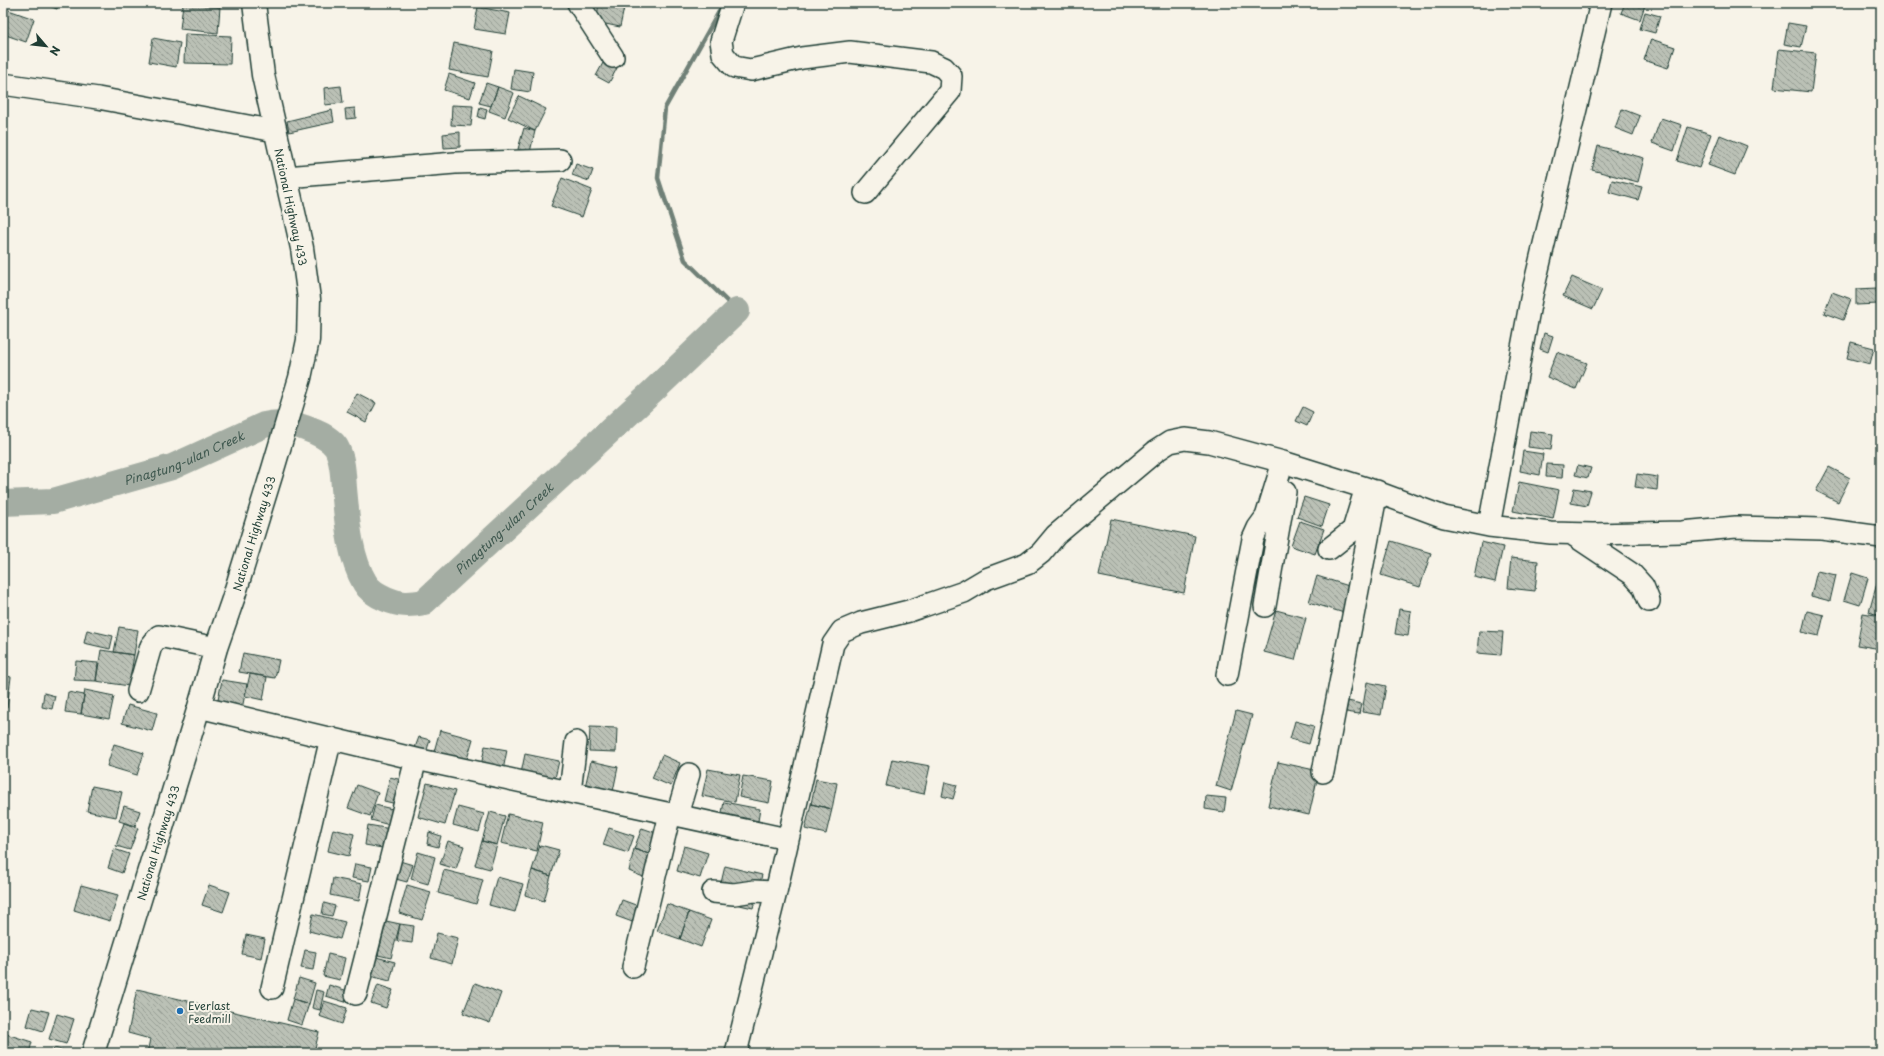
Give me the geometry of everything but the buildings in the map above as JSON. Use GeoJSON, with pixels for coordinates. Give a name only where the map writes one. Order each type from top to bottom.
{"type":"FeatureCollection","features":[{"type":"Feature","properties":{"kind":"main road","name":"National Highway 433"},"geometry":{"type":"LineString","coordinates":[[93,1053],[200,707],[216,648],[233,599],[273,469],[300,378],[308,340],[309,299],[302,248],[263,75],[254,3]]}},
{"type":"Feature","properties":{"kind":"street"},"geometry":{"type":"LineString","coordinates":[[578,3],[612,57]]}},
{"type":"Feature","properties":{"kind":"street"},"geometry":{"type":"LineString","coordinates":[[733,3],[721,40],[724,54],[734,67],[751,70],[802,58],[850,52],[931,62],[944,68],[951,76],[950,91],[865,193]]}},
{"type":"Feature","properties":{"kind":"street"},"geometry":{"type":"LineString","coordinates":[[1489,526],[1531,299],[1601,3]]}},
{"type":"Feature","properties":{"kind":"street"},"geometry":{"type":"LineString","coordinates":[[3,84],[98,98],[275,131]]}},
{"type":"Feature","properties":{"kind":"street"},"geometry":{"type":"LineString","coordinates":[[286,177],[455,163],[560,160]]}},
{"type":"Feature","properties":{"kind":"street"},"geometry":{"type":"LineString","coordinates":[[736,1053],[776,892],[833,644],[842,631],[861,623],[909,611],[964,592],[986,579],[1027,564],[1041,553],[1056,536],[1156,451],[1170,442],[1186,439],[1209,442],[1287,463],[1372,490],[1444,517],[1489,526],[1571,534],[1682,532],[1736,527],[1822,529],[1881,536]]}},
{"type":"Feature","properties":{"kind":"street"},"geometry":{"type":"LineString","coordinates":[[1265,606],[1287,463]]}},
{"type":"Feature","properties":{"kind":"street"},"geometry":{"type":"LineString","coordinates":[[1227,675],[1253,539],[1258,528],[1266,517],[1287,463]]}},
{"type":"Feature","properties":{"kind":"street"},"geometry":{"type":"LineString","coordinates":[[1329,549],[1353,530],[1372,490]]}},
{"type":"Feature","properties":{"kind":"street"},"geometry":{"type":"LineString","coordinates":[[1323,772],[1372,490]]}},
{"type":"Feature","properties":{"kind":"street"},"geometry":{"type":"LineString","coordinates":[[1571,534],[1632,574],[1643,586],[1649,601]]}},
{"type":"Feature","properties":{"kind":"street"},"geometry":{"type":"LineString","coordinates":[[138,691],[150,646],[159,636],[216,648]]}},
{"type":"Feature","properties":{"kind":"street"},"geometry":{"type":"LineString","coordinates":[[200,707],[416,759],[787,839]]}},
{"type":"Feature","properties":{"kind":"street"},"geometry":{"type":"LineString","coordinates":[[272,988],[331,738]]}},
{"type":"Feature","properties":{"kind":"street"},"geometry":{"type":"LineString","coordinates":[[570,792],[576,742]]}},
{"type":"Feature","properties":{"kind":"street"},"geometry":{"type":"LineString","coordinates":[[356,994],[416,759]]}},
{"type":"Feature","properties":{"kind":"street"},"geometry":{"type":"LineString","coordinates":[[633,966],[673,814],[689,774]]}},
{"type":"Feature","properties":{"kind":"street"},"geometry":{"type":"LineString","coordinates":[[713,892],[734,894],[754,891],[776,892]]}},
{"type":"Feature","properties":{"kind":"waterway","name":"Pinagtung-ulan Creek"},"geometry":{"type":"LineString","coordinates":[[721,8],[665,108],[658,178],[685,260],[737,311]]}},
{"type":"Feature","properties":{"kind":"waterway","name":"Pinagtung-ulan Creek"},"geometry":{"type":"LineString","coordinates":[[3,503],[53,501],[172,467],[264,425],[280,423],[295,425],[322,435],[336,447],[342,467],[352,549],[355,561],[367,586],[380,596],[396,602],[409,604],[424,602],[652,392],[737,311]]}},
{"type":"Feature","properties":{"kind":"place","name":"Everlast Feedmill"},"geometry":{"type":"Point","coordinates":[180,1011]}}]}
